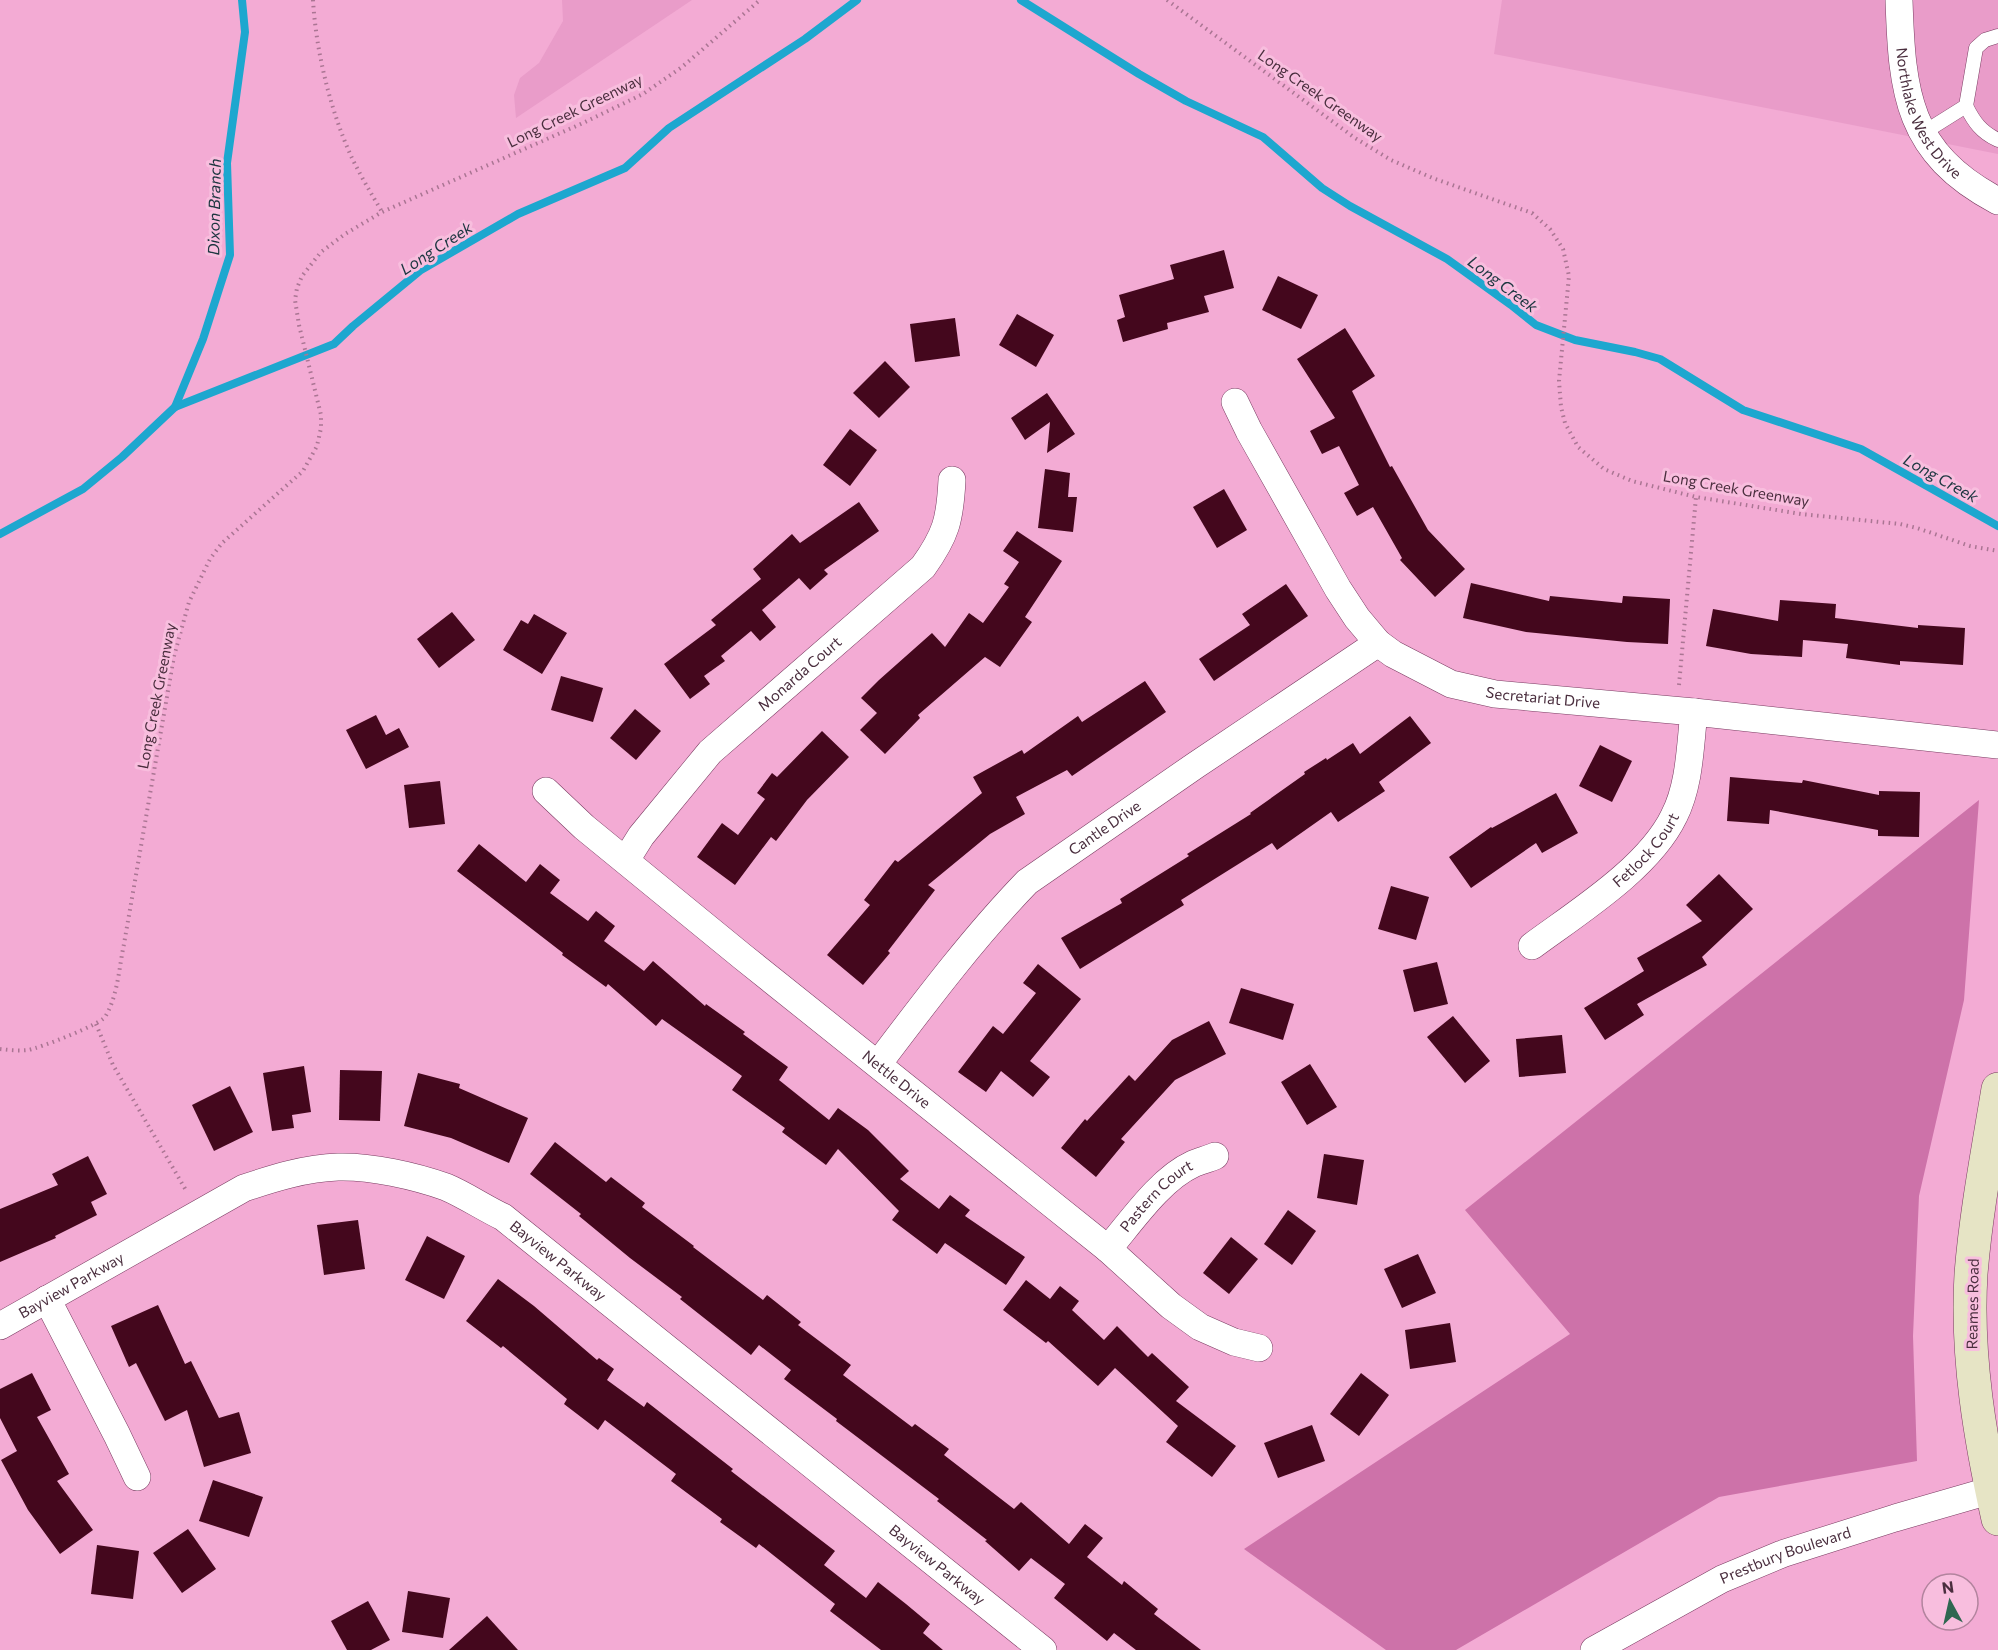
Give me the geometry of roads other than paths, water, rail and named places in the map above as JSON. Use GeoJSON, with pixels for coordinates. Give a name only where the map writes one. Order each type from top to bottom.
{"type":"FeatureCollection","features":[{"type":"Feature","properties":{"kind":"main road","name":"Reames Road"},"geometry":{"type":"LineString","coordinates":[[1996,1496],[1980,1426],[1971,1356],[1970,1318],[1971,1274],[1998,1089]]}},
{"type":"Feature","properties":{"kind":"street","name":"Northlake West Drive"},"geometry":{"type":"LineString","coordinates":[[1899,0],[1901,54],[1911,109],[1942,161],[1980,191],[1998,201]]}},
{"type":"Feature","properties":{"kind":"street","name":"Secretariat Drive"},"geometry":{"type":"LineString","coordinates":[[1235,402],[1338,589],[1357,618],[1378,643],[1393,654],[1451,684],[1495,694],[1695,712],[1998,745]]}},
{"type":"Feature","properties":{"kind":"street","name":"Monarda Court"},"geometry":{"type":"LineString","coordinates":[[626,860],[641,836],[710,752],[923,567],[945,533],[951,512],[952,480]]}},
{"type":"Feature","properties":{"kind":"street","name":"Cantle Drive"},"geometry":{"type":"LineString","coordinates":[[878,1064],[933,991],[1008,902],[1028,882],[1168,784],[1378,643]]}},
{"type":"Feature","properties":{"kind":"street","name":"Fetlock Court"},"geometry":{"type":"LineString","coordinates":[[1532,946],[1621,879],[1664,836],[1683,792],[1695,712]]}},
{"type":"Feature","properties":{"kind":"street","name":"Nettle Drive"},"geometry":{"type":"LineString","coordinates":[[546,791],[584,826],[742,957],[1108,1249],[1143,1282],[1200,1327],[1234,1342],[1259,1348]]}},
{"type":"Feature","properties":{"kind":"street","name":"Pastern Court"},"geometry":{"type":"LineString","coordinates":[[1108,1249],[1157,1192],[1174,1177],[1192,1164],[1215,1156]]}},
{"type":"Feature","properties":{"kind":"street","name":"Bayview Parkway"},"geometry":{"type":"LineString","coordinates":[[0,1326],[244,1188],[280,1176],[339,1167],[366,1169],[409,1177],[447,1188],[503,1217],[1043,1650]]}},
{"type":"Feature","properties":{"kind":"street"},"geometry":{"type":"LineString","coordinates":[[46,1299],[137,1477]]}},
{"type":"Feature","properties":{"kind":"street","name":"Prestbury Boulevard"},"geometry":{"type":"LineString","coordinates":[[1594,1650],[1722,1579],[1782,1554],[1895,1518],[1996,1496]]}},
{"type":"Feature","properties":{"kind":"lane"},"geometry":{"type":"LineString","coordinates":[[1998,36],[1985,40],[1976,48],[1966,106],[1972,120],[1980,130],[1998,140]]}},
{"type":"Feature","properties":{"kind":"lane"},"geometry":{"type":"LineString","coordinates":[[1923,132],[1966,106]]}},
{"type":"Feature","properties":{"kind":"waterway","name":"Dixon Branch"},"geometry":{"type":"LineString","coordinates":[[175,407],[203,339],[230,255],[227,163],[245,32],[242,0]]}},
{"type":"Feature","properties":{"kind":"waterway","name":"Long Creek"},"geometry":{"type":"LineString","coordinates":[[0,534],[83,489],[122,457],[175,407],[334,344],[421,270],[518,214],[625,168],[669,128],[805,39],[857,0]]}},
{"type":"Feature","properties":{"kind":"waterway","name":"Long Creek"},"geometry":{"type":"LineString","coordinates":[[1021,0],[1186,101],[1263,137],[1322,188],[1350,206],[1447,259],[1536,325],[1575,340],[1660,359],[1743,410],[1861,449],[1998,526]]}}]}
